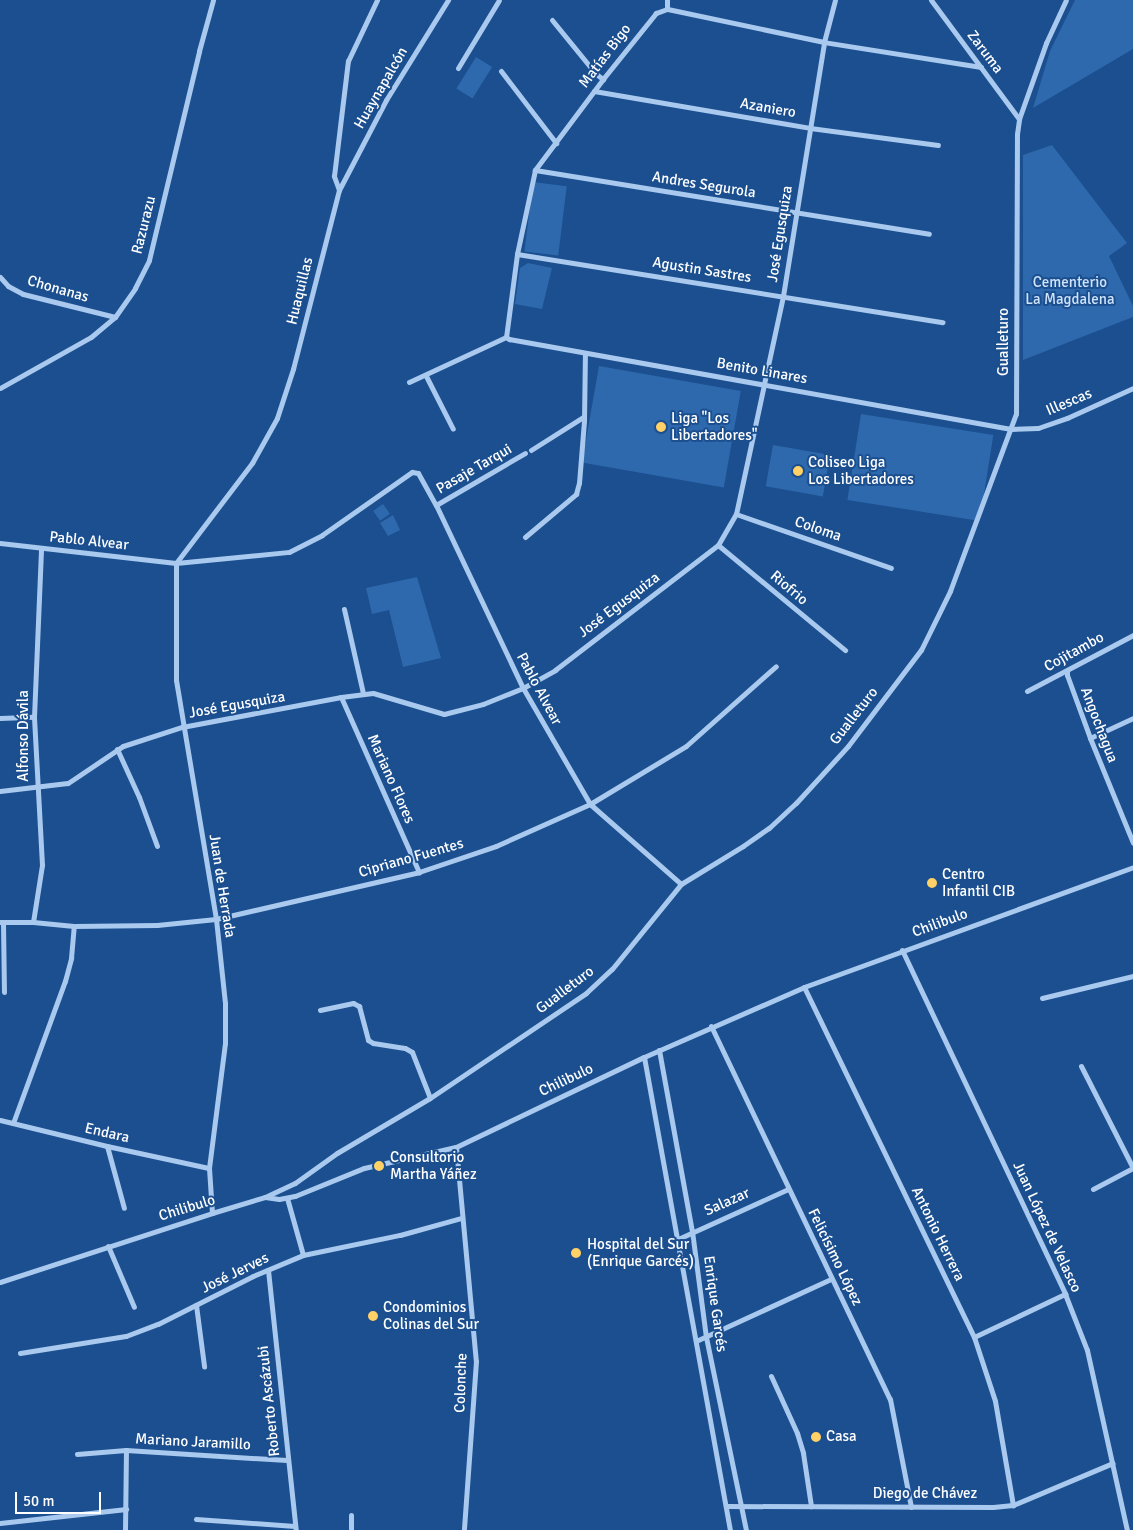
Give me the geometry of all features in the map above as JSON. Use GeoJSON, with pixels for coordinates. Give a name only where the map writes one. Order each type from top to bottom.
{"type":"FeatureCollection","features":[{"type":"Feature","properties":{"kind":"street","name":"Razurazu"},"geometry":{"type":"LineString","coordinates":[[0,388],[90,337],[115,317],[135,288],[149,260],[198,51],[213,0]]}},
{"type":"Feature","properties":{"kind":"street","name":"Huaquillas"},"geometry":{"type":"LineString","coordinates":[[176,563],[252,463],[277,418],[293,369],[339,190],[334,176],[348,61],[377,0]]}},
{"type":"Feature","properties":{"kind":"street","name":"Huaynapalcón"},"geometry":{"type":"LineString","coordinates":[[339,190],[386,100],[448,0]]}},
{"type":"Feature","properties":{"kind":"street"},"geometry":{"type":"LineString","coordinates":[[458,68],[498,0]]}},
{"type":"Feature","properties":{"kind":"street"},"geometry":{"type":"LineString","coordinates":[[667,0],[667,9],[824,42],[981,67]]}},
{"type":"Feature","properties":{"kind":"street","name":"José Egusquiza"},"geometry":{"type":"LineString","coordinates":[[0,791],[36,788],[72,781],[130,743],[182,727],[363,693],[373,693],[444,714],[483,704],[523,688],[555,670],[718,545],[736,514],[783,296],[824,42],[835,0]]}},
{"type":"Feature","properties":{"kind":"street","name":"Zaruma"},"geometry":{"type":"LineString","coordinates":[[931,0],[1019,120]]}},
{"type":"Feature","properties":{"kind":"street","name":"Gualleturo"},"geometry":{"type":"LineString","coordinates":[[266,1197],[295,1183],[337,1153],[430,1098],[586,993],[612,969],[681,884],[769,828],[796,803],[848,746],[921,650],[950,591],[1016,414],[1017,134],[1019,120],[1046,43],[1066,0]]}},
{"type":"Feature","properties":{"kind":"street","name":"Matías Bigo"},"geometry":{"type":"LineString","coordinates":[[507,338],[517,254],[535,170],[648,21],[656,13],[667,9]]}},
{"type":"Feature","properties":{"kind":"street"},"geometry":{"type":"LineString","coordinates":[[552,20],[596,74],[603,79]]}},
{"type":"Feature","properties":{"kind":"street"},"geometry":{"type":"LineString","coordinates":[[501,70],[556,143]]}},
{"type":"Feature","properties":{"kind":"street","name":"Azaniero"},"geometry":{"type":"LineString","coordinates":[[594,91],[810,128],[938,146]]}},
{"type":"Feature","properties":{"kind":"street","name":"Andres Segurola"},"geometry":{"type":"LineString","coordinates":[[535,170],[929,234]]}},
{"type":"Feature","properties":{"kind":"street","name":"Agustin Sastres"},"geometry":{"type":"LineString","coordinates":[[517,254],[943,322]]}},
{"type":"Feature","properties":{"kind":"street","name":"Chonanas"},"geometry":{"type":"LineString","coordinates":[[0,277],[8,286],[23,294],[115,317]]}},
{"type":"Feature","properties":{"kind":"street"},"geometry":{"type":"LineString","coordinates":[[409,382],[507,338]]}},
{"type":"Feature","properties":{"kind":"street","name":"Benito Linares"},"geometry":{"type":"LineString","coordinates":[[507,338],[1011,429]]}},
{"type":"Feature","properties":{"kind":"street"},"geometry":{"type":"LineString","coordinates":[[525,537],[576,494],[579,483],[585,353]]}},
{"type":"Feature","properties":{"kind":"street"},"geometry":{"type":"LineString","coordinates":[[426,376],[453,429]]}},
{"type":"Feature","properties":{"kind":"street","name":"Illescas"},"geometry":{"type":"LineString","coordinates":[[1011,429],[1045,426],[1133,388]]}},
{"type":"Feature","properties":{"kind":"street"},"geometry":{"type":"LineString","coordinates":[[531,450],[583,417]]}},
{"type":"Feature","properties":{"kind":"street","name":"Pasaje Tarqui"},"geometry":{"type":"LineString","coordinates":[[436,505],[525,453]]}},
{"type":"Feature","properties":{"kind":"street","name":"Pablo Alvear"},"geometry":{"type":"LineString","coordinates":[[0,543],[176,563],[289,552],[322,535],[412,472],[418,473],[436,505],[523,688],[590,804],[681,884]]}},
{"type":"Feature","properties":{"kind":"street","name":"Coloma"},"geometry":{"type":"LineString","coordinates":[[736,514],[891,568]]}},
{"type":"Feature","properties":{"kind":"street","name":"Riofrio"},"geometry":{"type":"LineString","coordinates":[[718,545],[845,650]]}},
{"type":"Feature","properties":{"kind":"street","name":"Alfonso Dávila"},"geometry":{"type":"LineString","coordinates":[[33,922],[42,864],[36,788],[34,717],[41,548]]}},
{"type":"Feature","properties":{"kind":"street","name":"Juan de Herrada"},"geometry":{"type":"LineString","coordinates":[[176,563],[176,680],[182,727],[216,919],[225,1003],[225,1043],[209,1168],[212,1213]]}},
{"type":"Feature","properties":{"kind":"street"},"geometry":{"type":"LineString","coordinates":[[344,609],[363,693]]}},
{"type":"Feature","properties":{"kind":"street","name":"Cojitambo"},"geometry":{"type":"LineString","coordinates":[[1027,691],[1067,671],[1071,666],[1133,635]]}},
{"type":"Feature","properties":{"kind":"street","name":"Cipriano Fuentes"},"geometry":{"type":"LineString","coordinates":[[2,922],[33,922],[74,926],[157,925],[216,919],[419,872],[496,846],[590,804],[686,746],[776,666]]}},
{"type":"Feature","properties":{"kind":"street","name":"Angochagua"},"geometry":{"type":"LineString","coordinates":[[1067,671],[1090,738],[1133,843]]}},
{"type":"Feature","properties":{"kind":"street","name":"Mariano Flores"},"geometry":{"type":"LineString","coordinates":[[341,697],[419,872]]}},
{"type":"Feature","properties":{"kind":"street"},"geometry":{"type":"LineString","coordinates":[[0,718],[34,717]]}},
{"type":"Feature","properties":{"kind":"street"},"geometry":{"type":"LineString","coordinates":[[1090,738],[1133,718]]}},
{"type":"Feature","properties":{"kind":"street"},"geometry":{"type":"LineString","coordinates":[[117,750],[139,797],[158,846]]}},
{"type":"Feature","properties":{"kind":"street","name":"Chilibulo"},"geometry":{"type":"LineString","coordinates":[[0,1282],[266,1197],[279,1200],[287,1198],[364,1168],[456,1147],[711,1026],[804,987],[1133,867]]}},
{"type":"Feature","properties":{"kind":"street"},"geometry":{"type":"LineString","coordinates":[[2,922],[4,992]]}},
{"type":"Feature","properties":{"kind":"street"},"geometry":{"type":"LineString","coordinates":[[13,1123],[65,981],[71,958],[74,926]]}},
{"type":"Feature","properties":{"kind":"street","name":"Juan López de Velasco"},"geometry":{"type":"LineString","coordinates":[[902,950],[1065,1294],[1087,1350],[1127,1530]]}},
{"type":"Feature","properties":{"kind":"street"},"geometry":{"type":"LineString","coordinates":[[1042,998],[1133,976]]}},
{"type":"Feature","properties":{"kind":"street","name":"Antonio Herrera"},"geometry":{"type":"LineString","coordinates":[[804,987],[974,1337],[995,1401],[1013,1505]]}},
{"type":"Feature","properties":{"kind":"street"},"geometry":{"type":"LineString","coordinates":[[320,1010],[353,1002],[359,1006],[368,1040],[374,1044],[405,1048],[412,1052],[430,1098]]}},
{"type":"Feature","properties":{"kind":"street","name":"Felicísimo López"},"geometry":{"type":"LineString","coordinates":[[711,1026],[890,1399],[911,1507]]}},
{"type":"Feature","properties":{"kind":"street","name":"Enrique Garcés"},"geometry":{"type":"LineString","coordinates":[[659,1050],[692,1231],[706,1337],[743,1506],[746,1530]]}},
{"type":"Feature","properties":{"kind":"street","name":"Enrique Garcés"},"geometry":{"type":"LineString","coordinates":[[644,1057],[730,1530]]}},
{"type":"Feature","properties":{"kind":"street"},"geometry":{"type":"LineString","coordinates":[[1081,1066],[1133,1168],[1093,1189]]}},
{"type":"Feature","properties":{"kind":"street","name":"Endara"},"geometry":{"type":"LineString","coordinates":[[0,1120],[209,1168]]}},
{"type":"Feature","properties":{"kind":"street"},"geometry":{"type":"LineString","coordinates":[[107,1146],[124,1208]]}},
{"type":"Feature","properties":{"kind":"street","name":"Colonche"},"geometry":{"type":"LineString","coordinates":[[456,1147],[461,1218],[476,1361],[464,1530]]}},
{"type":"Feature","properties":{"kind":"street","name":"Salazar"},"geometry":{"type":"LineString","coordinates":[[678,1239],[788,1189]]}},
{"type":"Feature","properties":{"kind":"street"},"geometry":{"type":"LineString","coordinates":[[287,1198],[302,1255]]}},
{"type":"Feature","properties":{"kind":"street","name":"José Jerves"},"geometry":{"type":"LineString","coordinates":[[20,1353],[126,1336],[158,1324],[302,1255],[400,1235],[461,1218]]}},
{"type":"Feature","properties":{"kind":"street"},"geometry":{"type":"LineString","coordinates":[[108,1246],[134,1306]]}},
{"type":"Feature","properties":{"kind":"street","name":"Roberto Ascázubi"},"geometry":{"type":"LineString","coordinates":[[268,1270],[296,1528]]}},
{"type":"Feature","properties":{"kind":"street"},"geometry":{"type":"LineString","coordinates":[[696,1341],[831,1279]]}},
{"type":"Feature","properties":{"kind":"street"},"geometry":{"type":"LineString","coordinates":[[974,1337],[1065,1294]]}},
{"type":"Feature","properties":{"kind":"street"},"geometry":{"type":"LineString","coordinates":[[196,1305],[204,1366]]}},
{"type":"Feature","properties":{"kind":"street"},"geometry":{"type":"LineString","coordinates":[[771,1376],[797,1433],[803,1453],[811,1506]]}},
{"type":"Feature","properties":{"kind":"street"},"geometry":{"type":"LineString","coordinates":[[125,1530],[126,1450]]}},
{"type":"Feature","properties":{"kind":"street","name":"Mariano Jaramillo"},"geometry":{"type":"LineString","coordinates":[[77,1454],[126,1450],[288,1460]]}},
{"type":"Feature","properties":{"kind":"street","name":"Diego de Chávez"},"geometry":{"type":"LineString","coordinates":[[727,1506],[911,1507],[1013,1505],[1113,1463]]}},
{"type":"Feature","properties":{"kind":"street"},"geometry":{"type":"LineString","coordinates":[[0,1523],[126,1509]]}},
{"type":"Feature","properties":{"kind":"street"},"geometry":{"type":"LineString","coordinates":[[350,1515],[351,1530]]}},
{"type":"Feature","properties":{"kind":"street"},"geometry":{"type":"LineString","coordinates":[[196,1519],[296,1528]]}},
{"type":"Feature","properties":{"kind":"green space"},"geometry":{"type":"Polygon","coordinates":[[[1075,0],[1133,0],[1133,49],[1033,108],[1050,51],[1075,0]]]}},
{"type":"Feature","properties":{"kind":"green space"},"geometry":{"type":"Polygon","coordinates":[[[476,57],[492,67],[473,98],[456,88],[476,57]]]}},
{"type":"Feature","properties":{"kind":"green space","name":"Cementerio La Magdalena"},"geometry":{"type":"Polygon","coordinates":[[[1052,145],[1127,243],[1109,256],[1133,306],[1133,317],[1023,360],[1023,155],[1052,145]]]}},
{"type":"Feature","properties":{"kind":"green space"},"geometry":{"type":"Polygon","coordinates":[[[533,182],[567,186],[558,256],[524,251],[533,182]]]}},
{"type":"Feature","properties":{"kind":"green space"},"geometry":{"type":"Polygon","coordinates":[[[528,263],[552,268],[542,309],[515,304],[520,268],[528,263]]]}},
{"type":"Feature","properties":{"kind":"green space","name":"Liga \"Los Libertadores\""},"geometry":{"type":"Polygon","coordinates":[[[599,366],[741,391],[724,488],[582,463],[599,366]]]}},
{"type":"Feature","properties":{"kind":"green space"},"geometry":{"type":"Polygon","coordinates":[[[861,414],[993,435],[980,521],[847,500],[861,414]]]}},
{"type":"Feature","properties":{"kind":"green space","name":"Coliseo Liga Los Libertadores"},"geometry":{"type":"Polygon","coordinates":[[[773,445],[830,455],[823,496],[766,486],[773,445]]]}},
{"type":"Feature","properties":{"kind":"green space"},"geometry":{"type":"Polygon","coordinates":[[[383,504],[390,514],[380,521],[373,511],[383,504]]]}},
{"type":"Feature","properties":{"kind":"green space"},"geometry":{"type":"Polygon","coordinates":[[[393,515],[400,530],[388,536],[380,523],[393,515]]]}},
{"type":"Feature","properties":{"kind":"green space"},"geometry":{"type":"Polygon","coordinates":[[[417,577],[441,658],[403,667],[389,610],[372,614],[366,588],[417,577]]]}},
{"type":"Feature","properties":{"kind":"place","name":"Liga \"Los Libertadores\""},"geometry":{"type":"Point","coordinates":[661,427]}},
{"type":"Feature","properties":{"kind":"place","name":"Coliseo Liga Los Libertadores"},"geometry":{"type":"Point","coordinates":[798,471]}},
{"type":"Feature","properties":{"kind":"place","name":"Centro Infantil CIB"},"geometry":{"type":"Point","coordinates":[932,883]}},
{"type":"Feature","properties":{"kind":"place","name":"Consultorio Martha Yáñez"},"geometry":{"type":"Point","coordinates":[379,1166]}},
{"type":"Feature","properties":{"kind":"place","name":"Hospital del Sur (Enrique Garcés)"},"geometry":{"type":"Point","coordinates":[576,1253]}},
{"type":"Feature","properties":{"kind":"place","name":"Condominios Colinas del Sur"},"geometry":{"type":"Point","coordinates":[373,1316]}},
{"type":"Feature","properties":{"kind":"place","name":"Casa"},"geometry":{"type":"Point","coordinates":[816,1437]}}]}
